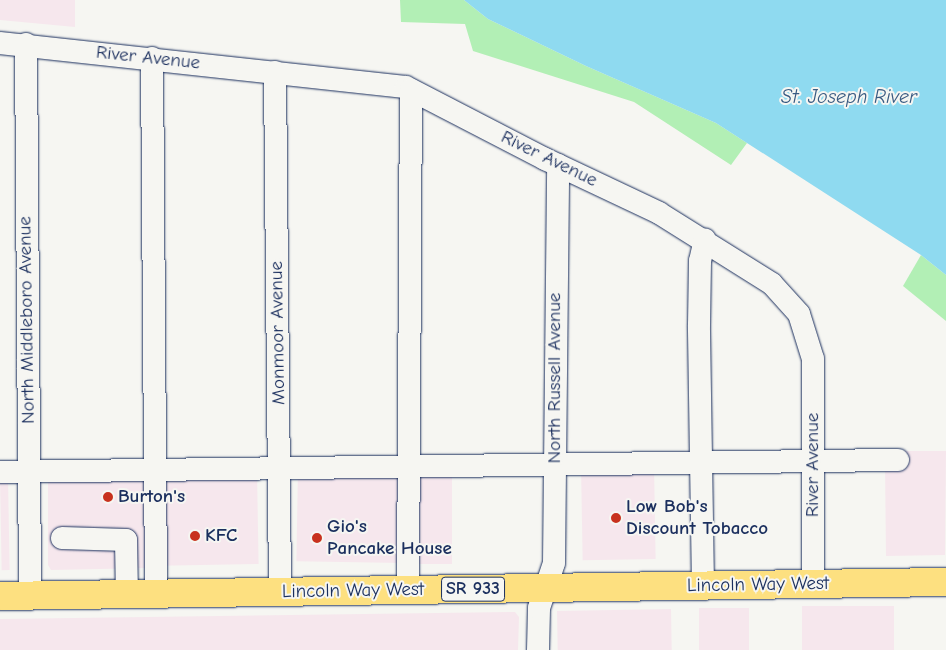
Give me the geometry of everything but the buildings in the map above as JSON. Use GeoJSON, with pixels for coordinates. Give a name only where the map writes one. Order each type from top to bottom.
{"type":"FeatureCollection","features":[{"type":"Feature","properties":{"kind":"main road","name":"Lincoln Way West"},"geometry":{"type":"LineString","coordinates":[[0,596],[946,582]]}},
{"type":"Feature","properties":{"kind":"street","name":"River Avenue"},"geometry":{"type":"LineString","coordinates":[[0,43],[26,44],[275,72],[411,90],[558,165],[659,213],[705,240],[772,284],[799,314],[812,359],[813,584]]}},
{"type":"Feature","properties":{"kind":"street","name":"North Middleboro Avenue"},"geometry":{"type":"LineString","coordinates":[[26,44],[30,595]]}},
{"type":"Feature","properties":{"kind":"street"},"geometry":{"type":"LineString","coordinates":[[152,58],[156,594]]}},
{"type":"Feature","properties":{"kind":"street","name":"Monmoor Avenue"},"geometry":{"type":"LineString","coordinates":[[275,72],[280,593]]}},
{"type":"Feature","properties":{"kind":"street"},"geometry":{"type":"LineString","coordinates":[[408,590],[411,90]]}},
{"type":"Feature","properties":{"kind":"street","name":"North Russell Avenue"},"geometry":{"type":"LineString","coordinates":[[538,650],[539,608],[554,563],[558,165]]}},
{"type":"Feature","properties":{"kind":"street"},"geometry":{"type":"LineString","coordinates":[[703,586],[700,261],[705,240]]}},
{"type":"Feature","properties":{"kind":"street"},"geometry":{"type":"LineString","coordinates":[[0,472],[409,464],[898,460]]}},
{"type":"Feature","properties":{"kind":"street"},"geometry":{"type":"LineString","coordinates":[[62,538],[126,540],[127,595]]}},
{"type":"Feature","properties":{"kind":"shaded area"},"geometry":{"type":"Polygon","coordinates":[[[0,0],[75,0],[75,27],[0,20],[0,0]]]}},
{"type":"Feature","properties":{"kind":"shaded area"},"geometry":{"type":"Polygon","coordinates":[[[902,451],[946,451],[945,555],[886,556],[885,463],[902,451]]]}},
{"type":"Feature","properties":{"kind":"shaded area"},"geometry":{"type":"Polygon","coordinates":[[[654,465],[656,559],[583,560],[581,466],[654,465]]]}},
{"type":"Feature","properties":{"kind":"shaded area"},"geometry":{"type":"Polygon","coordinates":[[[298,467],[404,469],[402,563],[296,561],[298,467]]]}},
{"type":"Feature","properties":{"kind":"shaded area"},"geometry":{"type":"Polygon","coordinates":[[[412,469],[452,469],[452,564],[412,564],[412,469]]]}},
{"type":"Feature","properties":{"kind":"shaded area"},"geometry":{"type":"Polygon","coordinates":[[[257,472],[259,564],[160,566],[158,474],[257,472]]]}},
{"type":"Feature","properties":{"kind":"shaded area"},"geometry":{"type":"Polygon","coordinates":[[[149,473],[149,568],[51,570],[48,565],[48,475],[149,473]]]}},
{"type":"Feature","properties":{"kind":"shaded area"},"geometry":{"type":"Polygon","coordinates":[[[0,476],[8,476],[10,570],[2,570],[0,476]]]}},
{"type":"Feature","properties":{"kind":"shaded area"},"geometry":{"type":"Polygon","coordinates":[[[802,606],[894,606],[894,650],[802,650],[802,606]]]}},
{"type":"Feature","properties":{"kind":"shaded area"},"geometry":{"type":"Polygon","coordinates":[[[699,608],[749,608],[749,650],[699,650],[699,608]]]}},
{"type":"Feature","properties":{"kind":"shaded area"},"geometry":{"type":"Polygon","coordinates":[[[671,609],[672,650],[558,650],[557,611],[671,609]]]}},
{"type":"Feature","properties":{"kind":"shaded area"},"geometry":{"type":"Polygon","coordinates":[[[515,612],[519,617],[518,650],[0,650],[0,619],[515,612]]]}},
{"type":"Feature","properties":{"kind":"green space"},"geometry":{"type":"Polygon","coordinates":[[[400,0],[464,0],[488,19],[586,66],[716,123],[747,143],[731,165],[634,102],[473,51],[465,24],[401,22],[400,0]]]}},
{"type":"Feature","properties":{"kind":"green space"},"geometry":{"type":"Polygon","coordinates":[[[921,255],[946,275],[946,321],[903,286],[921,255]]]}},
{"type":"Feature","properties":{"kind":"water","name":"St. Joseph River"},"geometry":{"type":"Polygon","coordinates":[[[464,0],[946,0],[946,275],[921,255],[716,123],[586,66],[488,19],[464,0]]]}},
{"type":"Feature","properties":{"kind":"place","name":"Burton's"},"geometry":{"type":"Point","coordinates":[108,497]}},
{"type":"Feature","properties":{"kind":"place","name":"Low Bob's Discount Tobacco"},"geometry":{"type":"Point","coordinates":[616,518]}},
{"type":"Feature","properties":{"kind":"place","name":"KFC"},"geometry":{"type":"Point","coordinates":[195,536]}},
{"type":"Feature","properties":{"kind":"place","name":"Gio's Pancake House"},"geometry":{"type":"Point","coordinates":[317,538]}}]}
